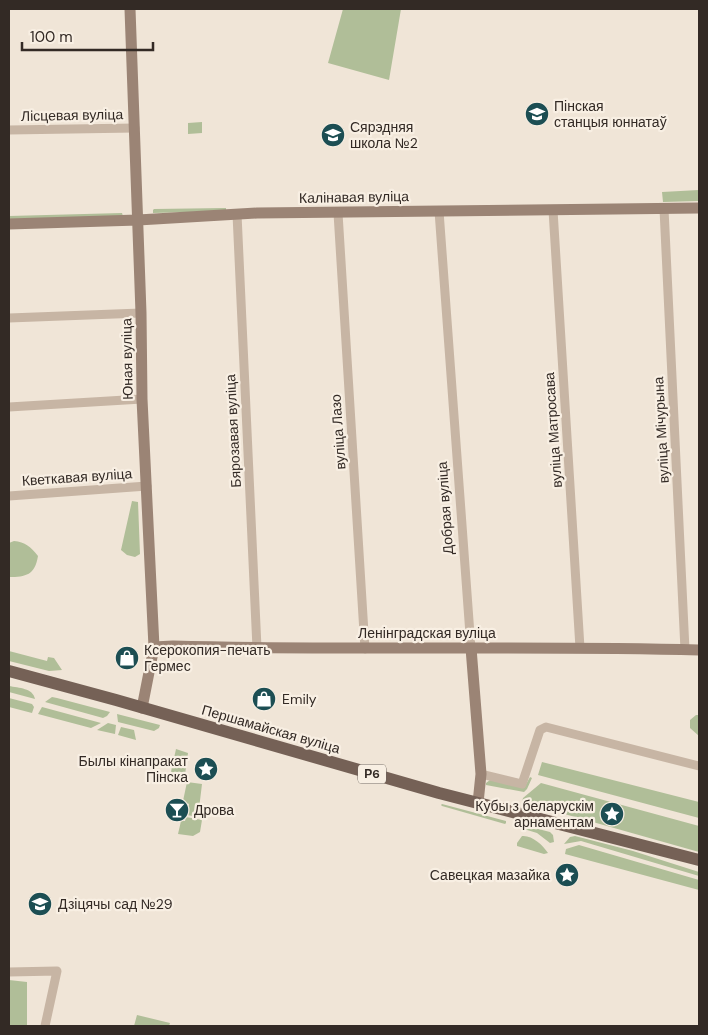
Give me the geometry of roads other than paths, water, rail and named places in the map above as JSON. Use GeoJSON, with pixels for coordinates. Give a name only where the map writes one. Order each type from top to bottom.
{"type":"FeatureCollection","features":[{"type":"Feature","properties":{"kind":"main road","name":"Першамайская вуліца"},"geometry":{"type":"LineString","coordinates":[[9,671],[410,785],[699,860]]}},
{"type":"Feature","properties":{"kind":"street","name":"Юная вуліца"},"geometry":{"type":"LineString","coordinates":[[130,9],[141,312],[142,399],[154,648],[142,708]]}},
{"type":"Feature","properties":{"kind":"street","name":"Лісцевая вуліца"},"geometry":{"type":"LineString","coordinates":[[9,130],[135,128]]}},
{"type":"Feature","properties":{"kind":"street","name":"Калінавая вуліца"},"geometry":{"type":"LineString","coordinates":[[9,224],[138,220],[237,214],[699,208]]}},
{"type":"Feature","properties":{"kind":"street","name":"вуліца Мічурына"},"geometry":{"type":"LineString","coordinates":[[664,209],[685,650]]}},
{"type":"Feature","properties":{"kind":"street","name":"вуліца Матросава"},"geometry":{"type":"LineString","coordinates":[[553,210],[580,648]]}},
{"type":"Feature","properties":{"kind":"street","name":"Добрая вуліца"},"geometry":{"type":"LineString","coordinates":[[439,211],[481,774],[478,803]]}},
{"type":"Feature","properties":{"kind":"street","name":"вуліца Лазо"},"geometry":{"type":"LineString","coordinates":[[338,213],[365,649]]}},
{"type":"Feature","properties":{"kind":"street","name":"Бярозавая вуліца"},"geometry":{"type":"LineString","coordinates":[[237,214],[257,648]]}},
{"type":"Feature","properties":{"kind":"street"},"geometry":{"type":"LineString","coordinates":[[9,318],[141,312]]}},
{"type":"Feature","properties":{"kind":"street"},"geometry":{"type":"LineString","coordinates":[[9,407],[142,399]]}},
{"type":"Feature","properties":{"kind":"street","name":"Кветкавая вуліца"},"geometry":{"type":"LineString","coordinates":[[9,496],[147,486]]}},
{"type":"Feature","properties":{"kind":"street","name":"Ленінградская вуліца"},"geometry":{"type":"LineString","coordinates":[[154,648],[173,646],[365,649],[580,648],[699,650]]}},
{"type":"Feature","properties":{"kind":"street"},"geometry":{"type":"LineString","coordinates":[[481,774],[522,784],[540,730],[546,726],[699,766]]}},
{"type":"Feature","properties":{"kind":"street"},"geometry":{"type":"LineString","coordinates":[[9,972],[57,971],[45,1026]]}},
{"type":"Feature","properties":{"kind":"place","name":"Пінская станцыя юннатаў"},"geometry":{"type":"Point","coordinates":[537,114]}},
{"type":"Feature","properties":{"kind":"place","name":"Сярэдняя школа №2"},"geometry":{"type":"Point","coordinates":[333,135]}},
{"type":"Feature","properties":{"kind":"place","name":"Ксерокопия-печать Гермес"},"geometry":{"type":"Point","coordinates":[127,658]}},
{"type":"Feature","properties":{"kind":"place","name":"Emily"},"geometry":{"type":"Point","coordinates":[264,699]}},
{"type":"Feature","properties":{"kind":"place","name":"Былы кінапракат Пінска"},"geometry":{"type":"Point","coordinates":[206,769]}},
{"type":"Feature","properties":{"kind":"place","name":"Дрова"},"geometry":{"type":"Point","coordinates":[177,810]}},
{"type":"Feature","properties":{"kind":"place","name":"Кубы з беларускім арнаментам"},"geometry":{"type":"Point","coordinates":[612,814]}},
{"type":"Feature","properties":{"kind":"place","name":"Савецкая мазайка"},"geometry":{"type":"Point","coordinates":[567,875]}},
{"type":"Feature","properties":{"kind":"place","name":"Дзіцячы сад №29"},"geometry":{"type":"Point","coordinates":[40,904]}}]}
